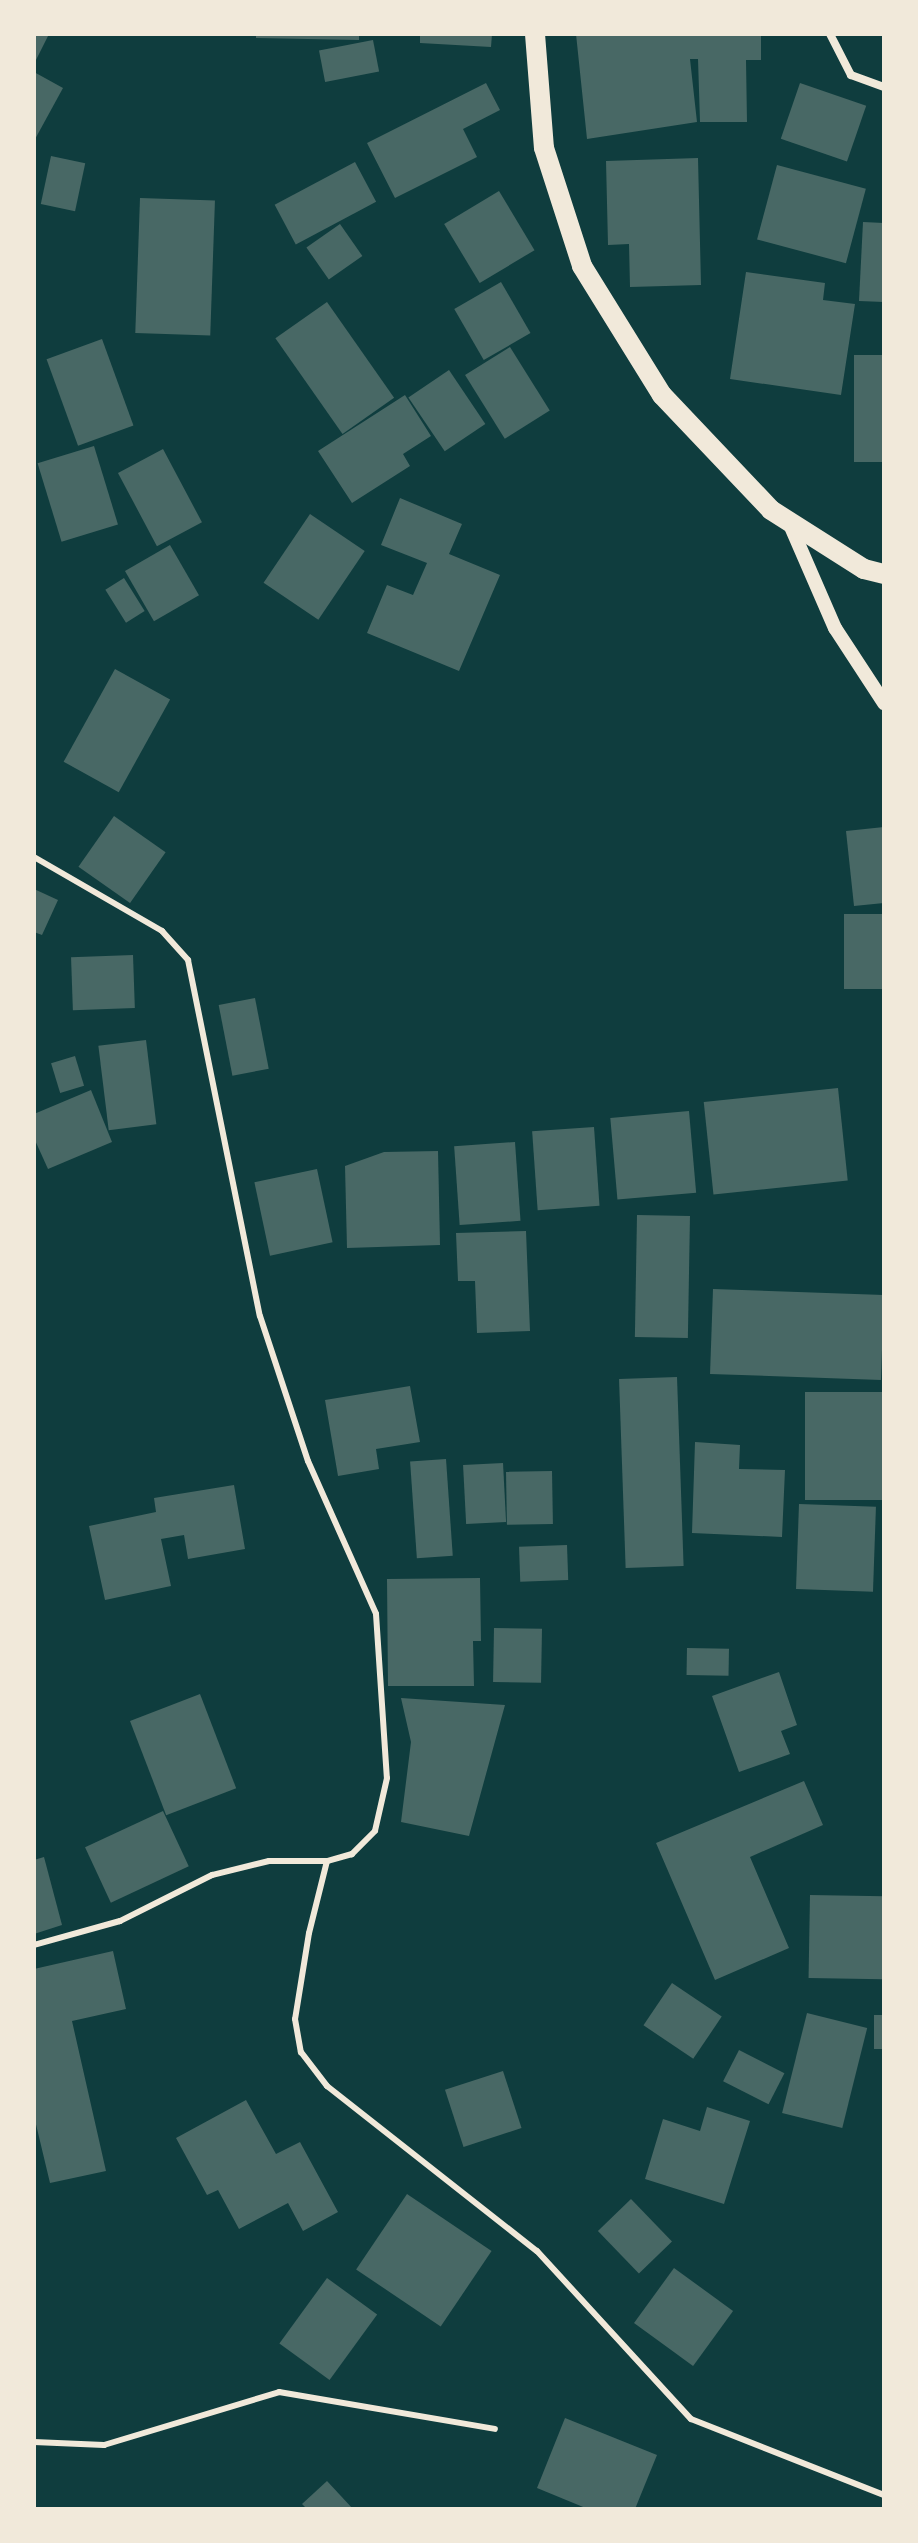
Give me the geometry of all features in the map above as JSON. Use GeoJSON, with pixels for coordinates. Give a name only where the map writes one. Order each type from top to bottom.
{"type":"FeatureCollection","features":[{"type":"Feature","properties":{"kind":"main road"},"geometry":{"type":"LineString","coordinates":[[535,34],[544,148],[582,266],[662,395],[771,510],[864,569],[884,574]]}},
{"type":"Feature","properties":{"kind":"street"},"geometry":{"type":"LineString","coordinates":[[830,34],[851,75],[884,87]]}},
{"type":"Feature","properties":{"kind":"street"},"geometry":{"type":"LineString","coordinates":[[788,520],[835,628],[884,703]]}},
{"type":"Feature","properties":{"kind":"lane"},"geometry":{"type":"LineString","coordinates":[[34,857],[162,931],[188,960],[260,1316],[308,1461],[376,1614],[387,1778],[375,1831],[352,1854],[327,1861],[269,1861],[212,1875],[120,1921],[34,1945]]}},
{"type":"Feature","properties":{"kind":"lane"},"geometry":{"type":"LineString","coordinates":[[327,1861],[309,1933],[295,2019],[301,2052],[327,2086],[537,2251],[691,2419],[884,2495]]}},
{"type":"Feature","properties":{"kind":"lane"},"geometry":{"type":"LineString","coordinates":[[34,2442],[104,2445],[279,2392],[495,2429]]}},
{"type":"Feature","properties":{"kind":"building"},"geometry":{"type":"Polygon","coordinates":[[[34,34],[49,34],[34,64],[34,34]]]}},
{"type":"Feature","properties":{"kind":"building"},"geometry":{"type":"Polygon","coordinates":[[[256,34],[359,34],[359,40],[256,38],[256,34]]]}},
{"type":"Feature","properties":{"kind":"building"},"geometry":{"type":"Polygon","coordinates":[[[420,34],[492,34],[491,47],[420,43],[420,34]]]}},
{"type":"Feature","properties":{"kind":"building"},"geometry":{"type":"Polygon","coordinates":[[[576,34],[761,34],[761,60],[746,60],[747,122],[700,122],[698,59],[690,59],[697,122],[587,139],[576,34]]]}},
{"type":"Feature","properties":{"kind":"building"},"geometry":{"type":"Polygon","coordinates":[[[373,40],[379,71],[325,82],[319,50],[373,40]]]}},
{"type":"Feature","properties":{"kind":"building"},"geometry":{"type":"Polygon","coordinates":[[[34,72],[63,88],[34,141],[34,72]]]}},
{"type":"Feature","properties":{"kind":"building"},"geometry":{"type":"Polygon","coordinates":[[[486,83],[500,110],[463,129],[477,157],[395,198],[367,143],[486,83]]]}},
{"type":"Feature","properties":{"kind":"building"},"geometry":{"type":"Polygon","coordinates":[[[800,83],[866,106],[847,162],[781,139],[800,83]]]}},
{"type":"Feature","properties":{"kind":"building"},"geometry":{"type":"Polygon","coordinates":[[[51,156],[85,163],[75,211],[41,204],[51,156]]]}},
{"type":"Feature","properties":{"kind":"building"},"geometry":{"type":"Polygon","coordinates":[[[698,158],[701,285],[630,287],[629,244],[608,245],[606,161],[698,158]]]}},
{"type":"Feature","properties":{"kind":"building"},"geometry":{"type":"Polygon","coordinates":[[[355,162],[376,202],[296,244],[275,205],[355,162]]]}},
{"type":"Feature","properties":{"kind":"building"},"geometry":{"type":"Polygon","coordinates":[[[777,165],[866,189],[846,263],[757,239],[777,165]]]}},
{"type":"Feature","properties":{"kind":"building"},"geometry":{"type":"Polygon","coordinates":[[[499,191],[535,250],[480,283],[444,224],[499,191]]]}},
{"type":"Feature","properties":{"kind":"building"},"geometry":{"type":"Polygon","coordinates":[[[140,198],[215,201],[210,336],[135,333],[140,198]]]}},
{"type":"Feature","properties":{"kind":"building"},"geometry":{"type":"Polygon","coordinates":[[[863,222],[884,223],[884,302],[859,301],[863,222]]]}},
{"type":"Feature","properties":{"kind":"building"},"geometry":{"type":"Polygon","coordinates":[[[340,224],[362,256],[329,279],[306,248],[340,224]]]}},
{"type":"Feature","properties":{"kind":"building"},"geometry":{"type":"Polygon","coordinates":[[[746,272],[825,283],[823,300],[855,304],[841,395],[730,379],[746,272]]]}},
{"type":"Feature","properties":{"kind":"building"},"geometry":{"type":"Polygon","coordinates":[[[501,282],[530,333],[484,360],[454,309],[501,282]]]}},
{"type":"Feature","properties":{"kind":"building"},"geometry":{"type":"Polygon","coordinates":[[[327,302],[394,398],[343,434],[275,338],[327,302]]]}},
{"type":"Feature","properties":{"kind":"building"},"geometry":{"type":"Polygon","coordinates":[[[102,339],[133,425],[78,446],[47,359],[102,339]]]}},
{"type":"Feature","properties":{"kind":"building"},"geometry":{"type":"Polygon","coordinates":[[[510,347],[550,411],[505,439],[465,375],[510,347]]]}},
{"type":"Feature","properties":{"kind":"building"},"geometry":{"type":"Polygon","coordinates":[[[854,355],[884,355],[884,462],[854,462],[854,355]]]}},
{"type":"Feature","properties":{"kind":"building"},"geometry":{"type":"Polygon","coordinates":[[[449,370],[485,424],[445,451],[408,397],[449,370]]]}},
{"type":"Feature","properties":{"kind":"building"},"geometry":{"type":"Polygon","coordinates":[[[405,395],[431,436],[403,454],[410,466],[352,503],[318,451],[405,395]]]}},
{"type":"Feature","properties":{"kind":"building"},"geometry":{"type":"Polygon","coordinates":[[[94,446],[118,524],[62,542],[38,463],[94,446]]]}},
{"type":"Feature","properties":{"kind":"building"},"geometry":{"type":"Polygon","coordinates":[[[163,449],[202,522],[157,546],[118,473],[163,449]]]}},
{"type":"Feature","properties":{"kind":"building"},"geometry":{"type":"Polygon","coordinates":[[[400,498],[462,524],[449,554],[500,575],[459,671],[367,633],[387,585],[413,595],[427,563],[381,545],[400,498]]]}},
{"type":"Feature","properties":{"kind":"building"},"geometry":{"type":"Polygon","coordinates":[[[310,514],[365,551],[318,620],[264,583],[310,514]]]}},
{"type":"Feature","properties":{"kind":"building"},"geometry":{"type":"Polygon","coordinates":[[[170,545],[199,595],[154,621],[125,571],[170,545]]]}},
{"type":"Feature","properties":{"kind":"building"},"geometry":{"type":"Polygon","coordinates":[[[124,578],[145,611],[126,623],[105,590],[124,578]]]}},
{"type":"Feature","properties":{"kind":"building"},"geometry":{"type":"Polygon","coordinates":[[[115,669],[170,700],[119,792],[64,762],[115,669]]]}},
{"type":"Feature","properties":{"kind":"building"},"geometry":{"type":"Polygon","coordinates":[[[114,816],[166,852],[130,903],[78,867],[114,816]]]}},
{"type":"Feature","properties":{"kind":"building"},"geometry":{"type":"Polygon","coordinates":[[[884,827],[884,903],[854,906],[846,831],[884,827]]]}},
{"type":"Feature","properties":{"kind":"building"},"geometry":{"type":"Polygon","coordinates":[[[34,889],[58,900],[42,935],[34,932],[34,889]]]}},
{"type":"Feature","properties":{"kind":"building"},"geometry":{"type":"Polygon","coordinates":[[[844,914],[884,914],[884,989],[844,989],[844,914]]]}},
{"type":"Feature","properties":{"kind":"building"},"geometry":{"type":"Polygon","coordinates":[[[133,955],[135,1008],[73,1010],[71,957],[133,955]]]}},
{"type":"Feature","properties":{"kind":"building"},"geometry":{"type":"Polygon","coordinates":[[[255,998],[269,1069],[232,1076],[219,1005],[255,998]]]}},
{"type":"Feature","properties":{"kind":"building"},"geometry":{"type":"Polygon","coordinates":[[[146,1040],[156,1124],[109,1130],[98,1046],[146,1040]]]}},
{"type":"Feature","properties":{"kind":"building"},"geometry":{"type":"Polygon","coordinates":[[[75,1056],[84,1086],[60,1093],[51,1063],[75,1056]]]}},
{"type":"Feature","properties":{"kind":"building"},"geometry":{"type":"Polygon","coordinates":[[[838,1088],[848,1180],[713,1195],[704,1102],[838,1088]]]}},
{"type":"Feature","properties":{"kind":"building"},"geometry":{"type":"Polygon","coordinates":[[[91,1090],[112,1142],[48,1169],[34,1138],[34,1114],[91,1090]]]}},
{"type":"Feature","properties":{"kind":"building"},"geometry":{"type":"Polygon","coordinates":[[[689,1111],[696,1193],[617,1200],[610,1118],[689,1111]]]}},
{"type":"Feature","properties":{"kind":"building"},"geometry":{"type":"Polygon","coordinates":[[[594,1127],[600,1206],[538,1210],[532,1131],[594,1127]]]}},
{"type":"Feature","properties":{"kind":"building"},"geometry":{"type":"Polygon","coordinates":[[[515,1142],[521,1221],[460,1225],[454,1146],[515,1142]]]}},
{"type":"Feature","properties":{"kind":"building"},"geometry":{"type":"Polygon","coordinates":[[[438,1151],[440,1245],[347,1248],[345,1166],[384,1152],[438,1151]]]}},
{"type":"Feature","properties":{"kind":"building"},"geometry":{"type":"Polygon","coordinates":[[[317,1169],[333,1242],[270,1256],[254,1182],[317,1169]]]}},
{"type":"Feature","properties":{"kind":"building"},"geometry":{"type":"Polygon","coordinates":[[[637,1215],[690,1216],[688,1338],[635,1337],[637,1215]]]}},
{"type":"Feature","properties":{"kind":"building"},"geometry":{"type":"Polygon","coordinates":[[[526,1231],[530,1331],[477,1333],[475,1281],[458,1281],[456,1233],[526,1231]]]}},
{"type":"Feature","properties":{"kind":"building"},"geometry":{"type":"Polygon","coordinates":[[[713,1289],[884,1295],[881,1380],[710,1374],[713,1289]]]}},
{"type":"Feature","properties":{"kind":"building"},"geometry":{"type":"Polygon","coordinates":[[[677,1377],[684,1566],[626,1568],[619,1379],[677,1377]]]}},
{"type":"Feature","properties":{"kind":"building"},"geometry":{"type":"Polygon","coordinates":[[[410,1386],[420,1442],[376,1449],[379,1469],[338,1476],[325,1400],[410,1386]]]}},
{"type":"Feature","properties":{"kind":"building"},"geometry":{"type":"Polygon","coordinates":[[[805,1392],[884,1392],[884,1500],[805,1500],[805,1392]]]}},
{"type":"Feature","properties":{"kind":"building"},"geometry":{"type":"Polygon","coordinates":[[[695,1442],[740,1445],[739,1469],[785,1470],[782,1537],[692,1533],[695,1442]]]}},
{"type":"Feature","properties":{"kind":"building"},"geometry":{"type":"Polygon","coordinates":[[[446,1459],[453,1556],[417,1558],[410,1462],[446,1459]]]}},
{"type":"Feature","properties":{"kind":"building"},"geometry":{"type":"Polygon","coordinates":[[[503,1463],[506,1522],[466,1524],[463,1465],[503,1463]]]}},
{"type":"Feature","properties":{"kind":"building"},"geometry":{"type":"Polygon","coordinates":[[[552,1471],[553,1524],[507,1525],[506,1472],[552,1471]]]}},
{"type":"Feature","properties":{"kind":"building"},"geometry":{"type":"Polygon","coordinates":[[[234,1485],[245,1549],[188,1559],[184,1535],[161,1539],[171,1586],[105,1600],[89,1526],[156,1512],[154,1498],[234,1485]]]}},
{"type":"Feature","properties":{"kind":"building"},"geometry":{"type":"Polygon","coordinates":[[[799,1504],[876,1507],[873,1592],[796,1589],[799,1504]]]}},
{"type":"Feature","properties":{"kind":"building"},"geometry":{"type":"Polygon","coordinates":[[[567,1545],[568,1580],[520,1582],[519,1547],[567,1545]]]}},
{"type":"Feature","properties":{"kind":"building"},"geometry":{"type":"Polygon","coordinates":[[[480,1578],[481,1641],[473,1641],[474,1686],[388,1686],[387,1579],[480,1578]]]}},
{"type":"Feature","properties":{"kind":"building"},"geometry":{"type":"Polygon","coordinates":[[[494,1628],[542,1629],[541,1683],[493,1682],[494,1628]]]}},
{"type":"Feature","properties":{"kind":"building"},"geometry":{"type":"Polygon","coordinates":[[[687,1648],[729,1649],[729,1676],[687,1675],[687,1648]]]}},
{"type":"Feature","properties":{"kind":"building"},"geometry":{"type":"Polygon","coordinates":[[[779,1672],[797,1725],[781,1731],[790,1754],[739,1772],[712,1696],[779,1672]]]}},
{"type":"Feature","properties":{"kind":"building"},"geometry":{"type":"Polygon","coordinates":[[[200,1694],[236,1788],[166,1815],[130,1721],[200,1694]]]}},
{"type":"Feature","properties":{"kind":"building"},"geometry":{"type":"Polygon","coordinates":[[[401,1698],[505,1705],[469,1836],[401,1822],[411,1742],[401,1698]]]}},
{"type":"Feature","properties":{"kind":"building"},"geometry":{"type":"Polygon","coordinates":[[[804,1781],[823,1825],[750,1857],[789,1948],[715,1980],[656,1843],[804,1781]]]}},
{"type":"Feature","properties":{"kind":"building"},"geometry":{"type":"Polygon","coordinates":[[[163,1811],[189,1866],[111,1903],[85,1847],[163,1811]]]}},
{"type":"Feature","properties":{"kind":"building"},"geometry":{"type":"Polygon","coordinates":[[[44,1857],[62,1925],[34,1934],[34,1860],[44,1857]]]}},
{"type":"Feature","properties":{"kind":"building"},"geometry":{"type":"Polygon","coordinates":[[[810,1895],[884,1896],[883,1979],[809,1978],[810,1895]]]}},
{"type":"Feature","properties":{"kind":"building"},"geometry":{"type":"Polygon","coordinates":[[[113,1951],[126,2009],[72,2021],[106,2171],[50,2183],[34,2116],[34,1969],[113,1951]]]}},
{"type":"Feature","properties":{"kind":"building"},"geometry":{"type":"Polygon","coordinates":[[[672,1983],[722,2017],[693,2059],[643,2025],[672,1983]]]}},
{"type":"Feature","properties":{"kind":"building"},"geometry":{"type":"Polygon","coordinates":[[[807,2013],[867,2028],[842,2128],[782,2113],[807,2013]]]}},
{"type":"Feature","properties":{"kind":"building"},"geometry":{"type":"Polygon","coordinates":[[[874,2015],[884,2015],[884,2049],[874,2049],[874,2015]]]}},
{"type":"Feature","properties":{"kind":"building"},"geometry":{"type":"Polygon","coordinates":[[[739,2050],[784,2073],[769,2104],[723,2081],[739,2050]]]}},
{"type":"Feature","properties":{"kind":"building"},"geometry":{"type":"Polygon","coordinates":[[[503,2071],[522,2128],[464,2147],[445,2090],[503,2071]]]}},
{"type":"Feature","properties":{"kind":"building"},"geometry":{"type":"Polygon","coordinates":[[[246,2100],[276,2154],[300,2142],[338,2212],[303,2231],[288,2203],[239,2229],[218,2190],[207,2195],[176,2138],[246,2100]]]}},
{"type":"Feature","properties":{"kind":"building"},"geometry":{"type":"Polygon","coordinates":[[[707,2107],[750,2121],[724,2204],[645,2179],[663,2119],[700,2131],[707,2107]]]}},
{"type":"Feature","properties":{"kind":"building"},"geometry":{"type":"Polygon","coordinates":[[[407,2194],[492,2251],[441,2326],[356,2269],[407,2194]]]}},
{"type":"Feature","properties":{"kind":"building"},"geometry":{"type":"Polygon","coordinates":[[[631,2199],[672,2241],[639,2273],[598,2231],[631,2199]]]}},
{"type":"Feature","properties":{"kind":"building"},"geometry":{"type":"Polygon","coordinates":[[[674,2268],[733,2311],[693,2366],[634,2323],[674,2268]]]}},
{"type":"Feature","properties":{"kind":"building"},"geometry":{"type":"Polygon","coordinates":[[[327,2278],[377,2314],[330,2380],[279,2344],[327,2278]]]}},
{"type":"Feature","properties":{"kind":"building"},"geometry":{"type":"Polygon","coordinates":[[[565,2418],[657,2455],[635,2509],[588,2509],[537,2488],[565,2418]]]}},
{"type":"Feature","properties":{"kind":"building"},"geometry":{"type":"Polygon","coordinates":[[[327,2481],[353,2509],[307,2509],[302,2504],[327,2481]]]}}]}
